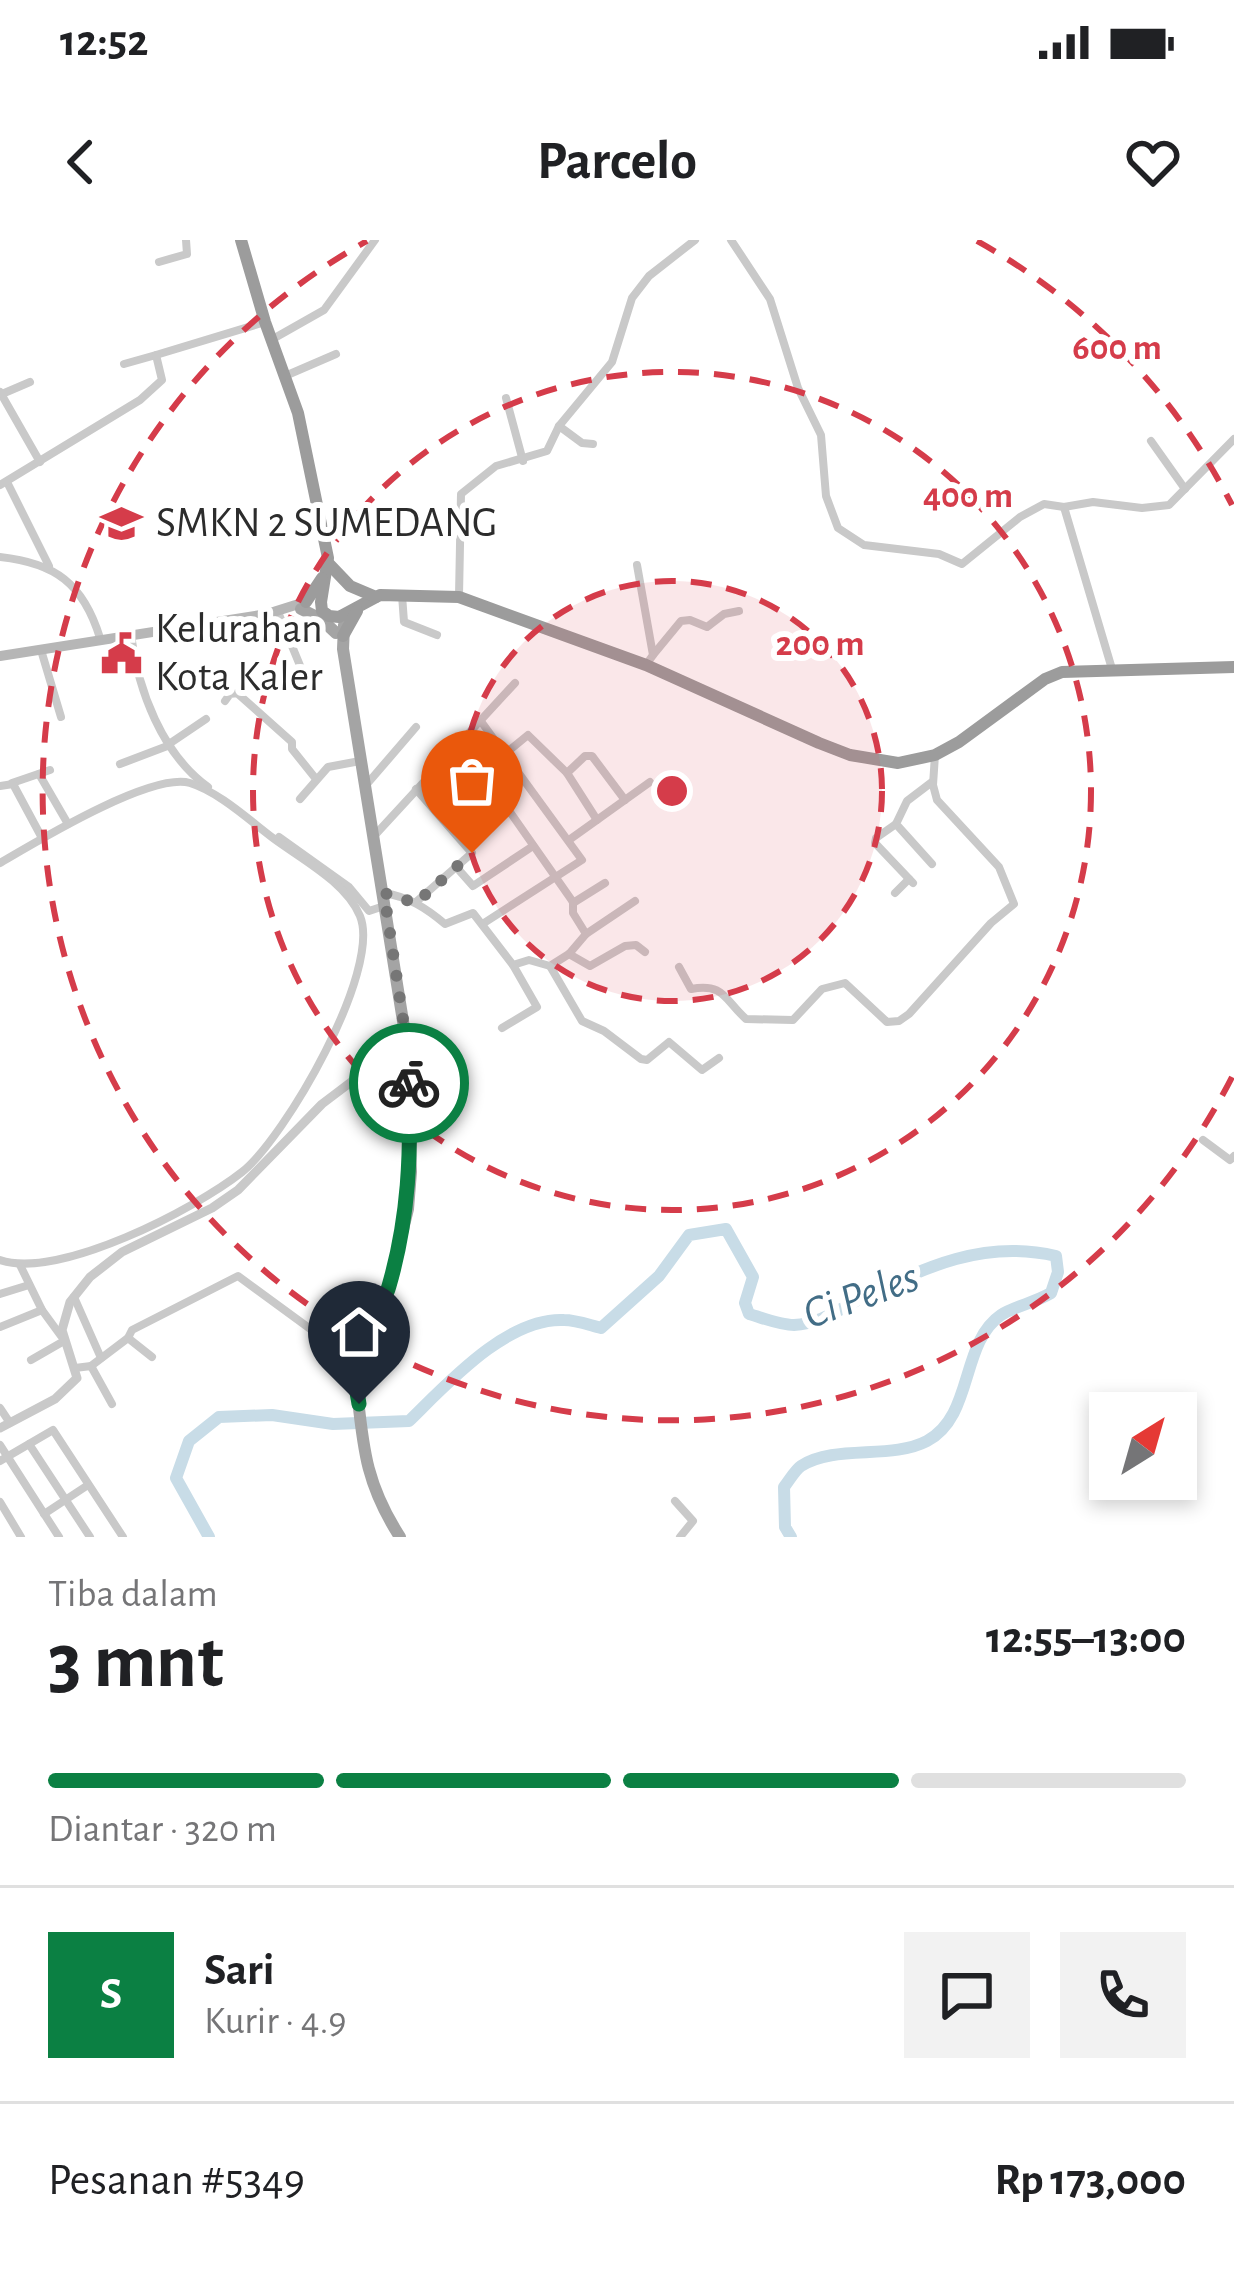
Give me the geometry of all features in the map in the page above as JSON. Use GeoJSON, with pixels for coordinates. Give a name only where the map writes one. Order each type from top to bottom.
{"type":"FeatureCollection","features":[{"type":"Feature","properties":{"kind":"highway"},"geometry":{"type":"LineString","coordinates":[[241,240],[308,455],[330,569],[348,604],[346,611]]}},
{"type":"Feature","properties":{"kind":"highway"},"geometry":{"type":"LineString","coordinates":[[330,569],[321,606],[326,614],[338,617],[369,598]]}},
{"type":"Feature","properties":{"kind":"highway"},"geometry":{"type":"LineString","coordinates":[[330,569],[369,598]]}},
{"type":"Feature","properties":{"kind":"highway"},"geometry":{"type":"LineString","coordinates":[[294,608],[330,569]]}},
{"type":"Feature","properties":{"kind":"highway"},"geometry":{"type":"LineString","coordinates":[[325,594],[336,590],[369,598],[402,594],[459,597],[649,660],[850,755],[898,763],[935,755],[1045,679],[1076,669],[1234,667]]}},
{"type":"Feature","properties":{"kind":"highway"},"geometry":{"type":"LineString","coordinates":[[340,639],[369,598]]}},
{"type":"Feature","properties":{"kind":"main road"},"geometry":{"type":"LineString","coordinates":[[0,656],[294,608],[325,594]]}},
{"type":"Feature","properties":{"kind":"main road"},"geometry":{"type":"LineString","coordinates":[[294,608],[326,614],[340,639],[407,1046],[408,1209],[388,1290],[356,1340],[353,1365],[366,1468],[400,1537]]}},
{"type":"Feature","properties":{"kind":"main road"},"geometry":{"type":"LineString","coordinates":[[294,608],[321,619],[340,639]]}},
{"type":"Feature","properties":{"kind":"main road"},"geometry":{"type":"LineString","coordinates":[[340,639],[346,611]]}},
{"type":"Feature","properties":{"kind":"street"},"geometry":{"type":"LineString","coordinates":[[159,262],[187,254],[186,240]]}},
{"type":"Feature","properties":{"kind":"street"},"geometry":{"type":"LineString","coordinates":[[272,340],[323,310],[375,240]]}},
{"type":"Feature","properties":{"kind":"street"},"geometry":{"type":"LineString","coordinates":[[459,597],[460,494],[482,473],[547,451],[559,426],[612,362],[632,298],[649,276],[695,240]]}},
{"type":"Feature","properties":{"kind":"street"},"geometry":{"type":"LineString","coordinates":[[731,240],[770,299],[798,388],[821,435],[831,517],[851,539],[863,544],[939,554],[966,563],[1020,517],[1044,504],[1164,507],[1234,440]]}},
{"type":"Feature","properties":{"kind":"street"},"geometry":{"type":"LineString","coordinates":[[124,364],[265,322]]}},
{"type":"Feature","properties":{"kind":"street"},"geometry":{"type":"LineString","coordinates":[[285,376],[336,354]]}},
{"type":"Feature","properties":{"kind":"street"},"geometry":{"type":"LineString","coordinates":[[100,638],[83,601],[50,567],[3,483],[158,385],[162,377],[156,355]]}},
{"type":"Feature","properties":{"kind":"street"},"geometry":{"type":"LineString","coordinates":[[30,382],[1,393],[40,462]]}},
{"type":"Feature","properties":{"kind":"street"},"geometry":{"type":"LineString","coordinates":[[506,398],[523,461]]}},
{"type":"Feature","properties":{"kind":"street"},"geometry":{"type":"LineString","coordinates":[[559,426],[593,444]]}},
{"type":"Feature","properties":{"kind":"street"},"geometry":{"type":"LineString","coordinates":[[1150,441],[1185,489]]}},
{"type":"Feature","properties":{"kind":"street"},"geometry":{"type":"LineString","coordinates":[[1064,507],[1112,669]]}},
{"type":"Feature","properties":{"kind":"street"},"geometry":{"type":"LineString","coordinates":[[0,557],[50,567]]}},
{"type":"Feature","properties":{"kind":"street"},"geometry":{"type":"LineString","coordinates":[[637,565],[649,660]]}},
{"type":"Feature","properties":{"kind":"street"},"geometry":{"type":"LineString","coordinates":[[402,594],[404,622],[437,635]]}},
{"type":"Feature","properties":{"kind":"street"},"geometry":{"type":"LineString","coordinates":[[294,608],[308,685]]}},
{"type":"Feature","properties":{"kind":"street"},"geometry":{"type":"LineString","coordinates":[[649,660],[681,621],[707,627],[739,610]]}},
{"type":"Feature","properties":{"kind":"street"},"geometry":{"type":"LineString","coordinates":[[131,635],[141,690],[189,773],[350,887],[365,909],[371,911],[385,899],[416,903],[445,924],[473,913],[484,923],[537,1007],[502,1028]]}},
{"type":"Feature","properties":{"kind":"street"},"geometry":{"type":"LineString","coordinates":[[41,650],[61,717]]}},
{"type":"Feature","properties":{"kind":"street"},"geometry":{"type":"LineString","coordinates":[[375,835],[515,682]]}},
{"type":"Feature","properties":{"kind":"street"},"geometry":{"type":"LineString","coordinates":[[224,701],[237,693],[264,714],[292,742],[292,749],[316,779]]}},
{"type":"Feature","properties":{"kind":"street"},"geometry":{"type":"LineString","coordinates":[[120,764],[170,744],[206,718]]}},
{"type":"Feature","properties":{"kind":"street"},"geometry":{"type":"LineString","coordinates":[[480,720],[582,860],[484,923]]}},
{"type":"Feature","properties":{"kind":"street"},"geometry":{"type":"LineString","coordinates":[[366,785],[416,727]]}},
{"type":"Feature","properties":{"kind":"street"},"geometry":{"type":"LineString","coordinates":[[475,764],[483,772],[528,735],[567,773],[598,820]]}},
{"type":"Feature","properties":{"kind":"street"},"geometry":{"type":"LineString","coordinates":[[679,967],[691,989],[713,987],[746,1019],[793,1020],[822,989],[845,983],[887,1022],[909,1014],[1014,904],[999,867],[937,800],[935,755]]}},
{"type":"Feature","properties":{"kind":"street"},"geometry":{"type":"LineString","coordinates":[[567,773],[585,756],[592,756],[625,800]]}},
{"type":"Feature","properties":{"kind":"street"},"geometry":{"type":"LineString","coordinates":[[300,799],[328,767],[362,760]]}},
{"type":"Feature","properties":{"kind":"street"},"geometry":{"type":"LineString","coordinates":[[42,838],[5,784],[50,770]]}},
{"type":"Feature","properties":{"kind":"street"},"geometry":{"type":"LineString","coordinates":[[39,774],[68,824]]}},
{"type":"Feature","properties":{"kind":"street"},"geometry":{"type":"LineString","coordinates":[[0,863],[68,824],[176,781],[200,787],[345,894],[362,923],[364,949],[323,1057],[244,1170],[107,1246],[20,1264],[0,1260]]}},
{"type":"Feature","properties":{"kind":"street"},"geometry":{"type":"LineString","coordinates":[[895,893],[911,881],[875,843],[876,838],[896,824],[907,801],[933,781]]}},
{"type":"Feature","properties":{"kind":"street"},"geometry":{"type":"LineString","coordinates":[[569,840],[650,782]]}},
{"type":"Feature","properties":{"kind":"street"},"geometry":{"type":"LineString","coordinates":[[416,789],[472,853],[416,903]]}},
{"type":"Feature","properties":{"kind":"street"},"geometry":{"type":"LineString","coordinates":[[503,802],[573,903],[573,913],[586,934]]}},
{"type":"Feature","properties":{"kind":"street"},"geometry":{"type":"LineString","coordinates":[[896,824],[932,864]]}},
{"type":"Feature","properties":{"kind":"street"},"geometry":{"type":"LineString","coordinates":[[458,869],[472,886],[532,846]]}},
{"type":"Feature","properties":{"kind":"street"},"geometry":{"type":"LineString","coordinates":[[573,903],[605,883]]}},
{"type":"Feature","properties":{"kind":"street"},"geometry":{"type":"LineString","coordinates":[[550,966],[635,901]]}},
{"type":"Feature","properties":{"kind":"street"},"geometry":{"type":"LineString","coordinates":[[569,954],[590,966],[625,946],[636,945],[645,952]]}},
{"type":"Feature","properties":{"kind":"street"},"geometry":{"type":"LineString","coordinates":[[514,965],[529,960],[550,966],[582,1021],[644,1061],[669,1042],[699,1069],[719,1058]]}},
{"type":"Feature","properties":{"kind":"street"},"geometry":{"type":"LineString","coordinates":[[31,1360],[62,1338],[74,1296],[101,1266],[238,1190],[322,1104],[392,1051],[407,1046]]}},
{"type":"Feature","properties":{"kind":"street"},"geometry":{"type":"LineString","coordinates":[[1203,1140],[1232,1160]]}},
{"type":"Feature","properties":{"kind":"street"},"geometry":{"type":"LineString","coordinates":[[0,1408],[5,1425],[56,1400],[77,1378],[62,1338],[20,1264]]}},
{"type":"Feature","properties":{"kind":"street"},"geometry":{"type":"LineString","coordinates":[[75,1368],[92,1366],[128,1339],[132,1330],[238,1276],[353,1365]]}},
{"type":"Feature","properties":{"kind":"street"},"geometry":{"type":"LineString","coordinates":[[0,1294],[29,1286]]}},
{"type":"Feature","properties":{"kind":"street"},"geometry":{"type":"LineString","coordinates":[[74,1296],[101,1358]]}},
{"type":"Feature","properties":{"kind":"street"},"geometry":{"type":"LineString","coordinates":[[0,1327],[42,1310]]}},
{"type":"Feature","properties":{"kind":"street"},"geometry":{"type":"LineString","coordinates":[[128,1339],[152,1358]]}},
{"type":"Feature","properties":{"kind":"street"},"geometry":{"type":"LineString","coordinates":[[92,1366],[112,1404]]}},
{"type":"Feature","properties":{"kind":"street"},"geometry":{"type":"LineString","coordinates":[[3,1459],[53,1430],[123,1537]]}},
{"type":"Feature","properties":{"kind":"street"},"geometry":{"type":"LineString","coordinates":[[29,1444],[90,1537]]}},
{"type":"Feature","properties":{"kind":"street"},"geometry":{"type":"LineString","coordinates":[[0,1445],[3,1459],[58,1537]]}},
{"type":"Feature","properties":{"kind":"street"},"geometry":{"type":"LineString","coordinates":[[44,1514],[88,1485]]}},
{"type":"Feature","properties":{"kind":"street"},"geometry":{"type":"LineString","coordinates":[[675,1501],[693,1521],[680,1537]]}},
{"type":"Feature","properties":{"kind":"street"},"geometry":{"type":"LineString","coordinates":[[0,1502],[22,1537]]}},
{"type":"Feature","properties":{"kind":"waterway","name":"Ci Peles"},"geometry":{"type":"LineString","coordinates":[[209,1537],[176,1478],[189,1441],[219,1417],[272,1415],[333,1424],[409,1421],[459,1372],[521,1329],[564,1320],[601,1328],[659,1276],[689,1235],[726,1229],[753,1277],[745,1303],[749,1314],[794,1325],[821,1319],[956,1259],[1004,1251],[1056,1256],[1058,1272],[1051,1293],[1006,1312],[988,1327],[953,1415],[942,1430],[913,1447],[830,1455],[797,1470],[784,1487],[785,1527],[791,1537]]}},
{"type":"Feature","properties":{"kind":"way so far"},"geometry":{"type":"LineString","coordinates":[[409,1083],[384,893],[416,903],[472,853]]}},
{"type":"Feature","properties":{"kind":"place","name":"SMKN 2 SUMEDANG"},"geometry":{"type":"Point","coordinates":[122,523]}},
{"type":"Feature","properties":{"kind":"place","name":"Kelurahan Kota Kaler"},"geometry":{"type":"Point","coordinates":[121,653]}},
{"type":"Feature","properties":{"kind":"route"},"geometry":{"type":"LineString","coordinates":[[359,1404],[352,1346],[386,1298],[408,1209],[409,1083]]}}]}
